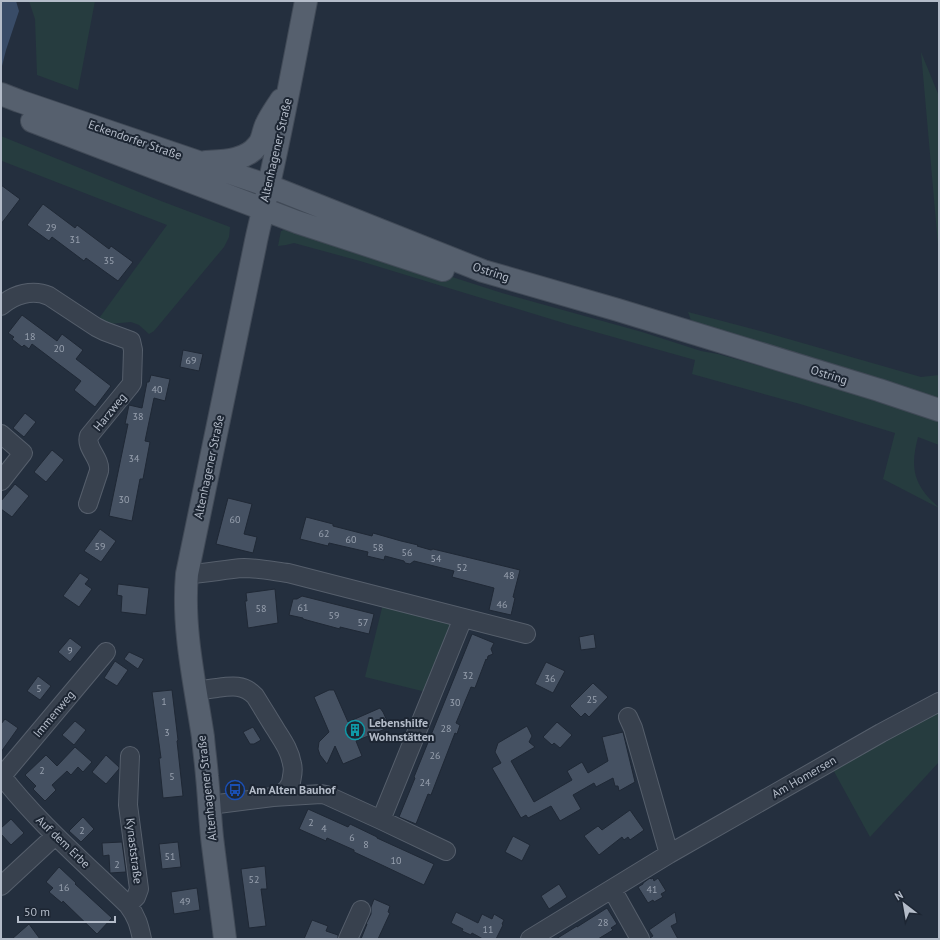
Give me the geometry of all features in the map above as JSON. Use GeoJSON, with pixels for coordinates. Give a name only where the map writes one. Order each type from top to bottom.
{"type":"FeatureCollection","features":[{"type":"Feature","properties":{"kind":"main road","name":"Altenhagener Straße"},"geometry":{"type":"LineString","coordinates":[[225,939],[212,838],[207,775],[186,615],[187,574],[269,186],[306,1]]}},
{"type":"Feature","properties":{"kind":"main road"},"geometry":{"type":"LineString","coordinates":[[201,163],[230,160],[245,156],[254,150],[259,144],[267,124],[290,84]]}},
{"type":"Feature","properties":{"kind":"main road","name":"Eckendorfer Straße"},"geometry":{"type":"LineString","coordinates":[[9,104],[201,163],[269,186]]}},
{"type":"Feature","properties":{"kind":"main road","name":"Eckendorfer Straße"},"geometry":{"type":"LineString","coordinates":[[9,104],[263,209]]}},
{"type":"Feature","properties":{"kind":"main road","name":"Ostring"},"geometry":{"type":"LineString","coordinates":[[269,186],[483,271],[618,310],[879,390],[939,410]]}},
{"type":"Feature","properties":{"kind":"main road","name":"Ostring"},"geometry":{"type":"LineString","coordinates":[[263,209],[297,222],[480,282],[615,319],[719,342]]}},
{"type":"Feature","properties":{"kind":"street","name":"Harzweg"},"geometry":{"type":"LineString","coordinates":[[1,306],[8,300],[20,295],[30,293],[43,294],[49,296],[100,329],[131,341],[133,350],[132,383],[89,436],[89,444],[100,466],[88,504]]}},
{"type":"Feature","properties":{"kind":"street"},"geometry":{"type":"LineString","coordinates":[[1,434],[23,453],[1,481]]}},
{"type":"Feature","properties":{"kind":"street"},"geometry":{"type":"LineString","coordinates":[[187,574],[243,568],[269,570],[526,634]]}},
{"type":"Feature","properties":{"kind":"street"},"geometry":{"type":"LineString","coordinates":[[380,820],[463,618]]}},
{"type":"Feature","properties":{"kind":"street","name":"Immenweg"},"geometry":{"type":"LineString","coordinates":[[1,776],[106,652]]}},
{"type":"Feature","properties":{"kind":"street"},"geometry":{"type":"LineString","coordinates":[[195,691],[234,686],[246,689],[255,696],[286,746],[293,766],[293,773],[289,787],[285,792],[273,797]]}},
{"type":"Feature","properties":{"kind":"street","name":"Am Homersen"},"geometry":{"type":"LineString","coordinates":[[530,939],[669,854],[881,733],[939,702]]}},
{"type":"Feature","properties":{"kind":"street"},"geometry":{"type":"LineString","coordinates":[[628,717],[635,736],[669,854]]}},
{"type":"Feature","properties":{"kind":"street","name":"Kynaststraße"},"geometry":{"type":"LineString","coordinates":[[128,905],[136,897],[139,889],[128,805],[130,756]]}},
{"type":"Feature","properties":{"kind":"street","name":"Auf dem Erbe"},"geometry":{"type":"LineString","coordinates":[[1,776],[55,836],[128,905]]}},
{"type":"Feature","properties":{"kind":"street"},"geometry":{"type":"LineString","coordinates":[[210,805],[273,797],[321,794],[446,851]]}},
{"type":"Feature","properties":{"kind":"street"},"geometry":{"type":"LineString","coordinates":[[1,886],[55,836]]}},
{"type":"Feature","properties":{"kind":"street"},"geometry":{"type":"LineString","coordinates":[[612,888],[640,939]]}},
{"type":"Feature","properties":{"kind":"street"},"geometry":{"type":"LineString","coordinates":[[128,905],[133,911],[138,922],[142,939]]}},
{"type":"Feature","properties":{"kind":"street"},"geometry":{"type":"LineString","coordinates":[[348,939],[361,910]]}},
{"type":"Feature","properties":{"kind":"green space"},"geometry":{"type":"Polygon","coordinates":[[[29,1],[95,1],[78,90],[37,75],[35,19],[29,1]]]}},
{"type":"Feature","properties":{"kind":"green space"},"geometry":{"type":"Polygon","coordinates":[[[921,52],[939,96],[939,256],[921,52]]]}},
{"type":"Feature","properties":{"kind":"green space"},"geometry":{"type":"Polygon","coordinates":[[[1,136],[161,201],[230,227],[229,237],[224,247],[154,331],[149,334],[139,325],[131,322],[109,324],[97,321],[167,225],[2,161],[1,162],[1,136]]]}},
{"type":"Feature","properties":{"kind":"green space"},"geometry":{"type":"Polygon","coordinates":[[[289,228],[421,267],[502,293],[642,332],[701,351],[718,354],[801,378],[939,422],[939,445],[918,437],[914,468],[918,483],[922,490],[939,508],[883,479],[895,433],[800,404],[692,374],[695,360],[567,324],[360,261],[294,243],[278,246],[281,231],[289,228]]]}},
{"type":"Feature","properties":{"kind":"green space"},"geometry":{"type":"Polygon","coordinates":[[[688,312],[921,377],[939,375],[939,398],[818,359],[692,323],[688,312]]]}},
{"type":"Feature","properties":{"kind":"green space"},"geometry":{"type":"Polygon","coordinates":[[[383,604],[450,623],[451,626],[426,692],[365,677],[383,604]]]}},
{"type":"Feature","properties":{"kind":"green space"},"geometry":{"type":"Polygon","coordinates":[[[939,706],[939,762],[870,837],[831,766],[939,706]]]}},
{"type":"Feature","properties":{"kind":"water"},"geometry":{"type":"Polygon","coordinates":[[[1,1],[16,1],[19,11],[1,70],[1,1]]]}},
{"type":"Feature","properties":{"kind":"building"},"geometry":{"type":"Polygon","coordinates":[[[1,185],[20,199],[1,224],[1,185]]]}},
{"type":"Feature","properties":{"kind":"building"},"geometry":{"type":"Polygon","coordinates":[[[43,204],[75,228],[77,225],[109,249],[111,246],[133,262],[118,281],[86,258],[84,261],[52,237],[49,241],[27,225],[43,204]]]}},
{"type":"Feature","properties":{"kind":"building"},"geometry":{"type":"Polygon","coordinates":[[[22,315],[57,341],[62,334],[83,350],[76,359],[111,386],[95,407],[74,390],[81,381],[32,344],[29,349],[24,345],[22,347],[12,339],[14,337],[8,333],[22,315]]]}},
{"type":"Feature","properties":{"kind":"building"},"geometry":{"type":"Polygon","coordinates":[[[183,350],[203,354],[199,371],[180,367],[183,350]]]}},
{"type":"Feature","properties":{"kind":"building"},"geometry":{"type":"Polygon","coordinates":[[[151,375],[170,379],[165,401],[154,398],[145,441],[150,442],[143,479],[140,479],[132,521],[109,516],[128,424],[125,424],[129,405],[142,408],[147,382],[149,382],[151,375]]]}},
{"type":"Feature","properties":{"kind":"building"},"geometry":{"type":"Polygon","coordinates":[[[25,413],[36,422],[24,437],[13,428],[25,413]]]}},
{"type":"Feature","properties":{"kind":"building"},"geometry":{"type":"Polygon","coordinates":[[[52,450],[64,460],[46,482],[34,472],[52,450]]]}},
{"type":"Feature","properties":{"kind":"building"},"geometry":{"type":"Polygon","coordinates":[[[15,484],[29,496],[12,517],[1,509],[1,501],[15,484]]]}},
{"type":"Feature","properties":{"kind":"building"},"geometry":{"type":"Polygon","coordinates":[[[228,498],[252,504],[244,534],[257,537],[253,553],[216,544],[228,498]]]}},
{"type":"Feature","properties":{"kind":"building"},"geometry":{"type":"Polygon","coordinates":[[[306,517],[372,536],[373,533],[431,550],[433,549],[520,570],[513,597],[515,598],[511,615],[489,610],[494,588],[452,577],[454,571],[414,561],[410,564],[405,563],[404,561],[385,556],[384,560],[367,556],[368,552],[329,543],[328,546],[300,539],[306,517]]]}},
{"type":"Feature","properties":{"kind":"building"},"geometry":{"type":"Polygon","coordinates":[[[100,529],[116,541],[101,562],[84,551],[100,529]]]}},
{"type":"Feature","properties":{"kind":"building"},"geometry":{"type":"Polygon","coordinates":[[[80,573],[89,579],[85,584],[92,589],[79,607],[63,596],[80,573]]]}},
{"type":"Feature","properties":{"kind":"building"},"geometry":{"type":"Polygon","coordinates":[[[118,584],[149,588],[146,615],[121,612],[122,596],[117,595],[118,584]]]}},
{"type":"Feature","properties":{"kind":"building"},"geometry":{"type":"Polygon","coordinates":[[[275,589],[278,623],[248,628],[245,601],[247,601],[246,593],[275,589]]]}},
{"type":"Feature","properties":{"kind":"building"},"geometry":{"type":"Polygon","coordinates":[[[302,596],[374,614],[369,634],[340,627],[340,629],[289,615],[293,599],[297,599],[302,596]]]}},
{"type":"Feature","properties":{"kind":"building"},"geometry":{"type":"Polygon","coordinates":[[[472,634],[494,643],[491,649],[493,654],[488,656],[487,660],[486,659],[475,688],[471,687],[456,723],[460,725],[457,734],[455,733],[431,795],[428,794],[416,824],[399,817],[472,634]]]}},
{"type":"Feature","properties":{"kind":"building"},"geometry":{"type":"Polygon","coordinates":[[[594,634],[596,648],[581,650],[579,637],[594,634]]]}},
{"type":"Feature","properties":{"kind":"building"},"geometry":{"type":"Polygon","coordinates":[[[70,638],[82,647],[70,662],[58,652],[70,638]]]}},
{"type":"Feature","properties":{"kind":"building"},"geometry":{"type":"Polygon","coordinates":[[[129,652],[144,659],[138,669],[124,659],[129,652]]]}},
{"type":"Feature","properties":{"kind":"building"},"geometry":{"type":"Polygon","coordinates":[[[115,661],[128,670],[117,686],[104,678],[115,661]]]}},
{"type":"Feature","properties":{"kind":"building"},"geometry":{"type":"Polygon","coordinates":[[[546,662],[565,671],[553,693],[535,684],[546,662]]]}},
{"type":"Feature","properties":{"kind":"building"},"geometry":{"type":"Polygon","coordinates":[[[38,676],[51,686],[40,700],[27,691],[38,676]]]}},
{"type":"Feature","properties":{"kind":"building"},"geometry":{"type":"Polygon","coordinates":[[[593,683],[608,697],[589,717],[585,713],[581,717],[570,706],[593,683]]]}},
{"type":"Feature","properties":{"kind":"building"},"geometry":{"type":"Polygon","coordinates":[[[172,690],[183,796],[163,798],[159,758],[161,758],[152,692],[172,690]]]}},
{"type":"Feature","properties":{"kind":"building","name":"Lebenshilfe Wohnstätten"},"geometry":{"type":"Polygon","coordinates":[[[329,690],[334,690],[348,722],[380,708],[390,727],[356,741],[362,756],[343,764],[335,746],[327,764],[320,755],[318,749],[319,742],[329,732],[314,697],[329,690]]]}},
{"type":"Feature","properties":{"kind":"building"},"geometry":{"type":"Polygon","coordinates":[[[5,719],[18,728],[1,752],[1,724],[5,719]]]}},
{"type":"Feature","properties":{"kind":"building"},"geometry":{"type":"Polygon","coordinates":[[[75,721],[86,730],[74,745],[62,735],[75,721]]]}},
{"type":"Feature","properties":{"kind":"building"},"geometry":{"type":"Polygon","coordinates":[[[557,722],[572,735],[560,748],[554,743],[552,745],[543,737],[557,722]]]}},
{"type":"Feature","properties":{"kind":"building"},"geometry":{"type":"Polygon","coordinates":[[[527,726],[532,736],[529,742],[535,747],[511,761],[534,802],[572,780],[567,771],[582,762],[588,773],[608,761],[602,737],[623,732],[635,782],[619,791],[618,786],[615,786],[613,778],[596,787],[594,783],[573,795],[581,809],[560,821],[551,806],[528,818],[526,815],[521,818],[492,768],[501,763],[495,752],[498,743],[527,726]]]}},
{"type":"Feature","properties":{"kind":"building"},"geometry":{"type":"Polygon","coordinates":[[[253,727],[261,740],[254,744],[250,744],[243,732],[253,727]]]}},
{"type":"Feature","properties":{"kind":"building"},"geometry":{"type":"Polygon","coordinates":[[[75,747],[92,762],[83,772],[78,767],[71,775],[67,771],[52,785],[56,790],[45,801],[33,789],[36,786],[25,775],[46,755],[57,766],[75,747]]]}},
{"type":"Feature","properties":{"kind":"building"},"geometry":{"type":"Polygon","coordinates":[[[106,755],[119,767],[119,769],[106,784],[92,772],[106,755]]]}},
{"type":"Feature","properties":{"kind":"building"},"geometry":{"type":"Polygon","coordinates":[[[308,809],[348,827],[350,824],[434,864],[424,885],[354,852],[354,850],[327,838],[326,841],[299,829],[308,809]]]}},
{"type":"Feature","properties":{"kind":"building"},"geometry":{"type":"Polygon","coordinates":[[[630,810],[644,830],[630,840],[628,837],[624,840],[622,837],[599,855],[584,836],[598,826],[602,830],[630,810]]]}},
{"type":"Feature","properties":{"kind":"building"},"geometry":{"type":"Polygon","coordinates":[[[83,817],[94,829],[81,842],[69,831],[83,817]]]}},
{"type":"Feature","properties":{"kind":"building"},"geometry":{"type":"Polygon","coordinates":[[[11,819],[24,833],[11,845],[1,834],[1,828],[11,819]]]}},
{"type":"Feature","properties":{"kind":"building"},"geometry":{"type":"Polygon","coordinates":[[[513,836],[530,845],[522,861],[505,852],[513,836]]]}},
{"type":"Feature","properties":{"kind":"building"},"geometry":{"type":"Polygon","coordinates":[[[122,842],[126,872],[110,873],[109,855],[103,856],[102,843],[122,842]]]}},
{"type":"Feature","properties":{"kind":"building"},"geometry":{"type":"Polygon","coordinates":[[[178,842],[181,867],[162,869],[159,844],[178,842]]]}},
{"type":"Feature","properties":{"kind":"building"},"geometry":{"type":"Polygon","coordinates":[[[265,866],[267,889],[261,889],[266,926],[249,928],[241,869],[265,866]]]}},
{"type":"Feature","properties":{"kind":"building"},"geometry":{"type":"Polygon","coordinates":[[[59,867],[112,918],[97,934],[63,901],[62,903],[49,892],[53,888],[46,882],[59,867]]]}},
{"type":"Feature","properties":{"kind":"building"},"geometry":{"type":"Polygon","coordinates":[[[650,878],[653,878],[654,881],[658,878],[666,891],[661,894],[663,897],[654,902],[653,900],[648,903],[638,887],[650,878]]]}},
{"type":"Feature","properties":{"kind":"building"},"geometry":{"type":"Polygon","coordinates":[[[559,884],[567,897],[549,909],[541,896],[559,884]]]}},
{"type":"Feature","properties":{"kind":"building"},"geometry":{"type":"Polygon","coordinates":[[[197,888],[200,910],[174,914],[171,892],[197,888]]]}},
{"type":"Feature","properties":{"kind":"building"},"geometry":{"type":"Polygon","coordinates":[[[374,899],[390,906],[388,912],[390,913],[378,939],[361,939],[371,914],[371,907],[374,899]]]}},
{"type":"Feature","properties":{"kind":"building"},"geometry":{"type":"Polygon","coordinates":[[[607,908],[617,924],[611,928],[613,930],[598,939],[556,939],[577,927],[607,908]]]}},
{"type":"Feature","properties":{"kind":"building"},"geometry":{"type":"Polygon","coordinates":[[[456,912],[478,923],[482,914],[492,919],[494,914],[504,920],[503,925],[496,939],[483,939],[472,933],[471,935],[462,931],[463,929],[451,923],[456,912]]]}},
{"type":"Feature","properties":{"kind":"building"},"geometry":{"type":"Polygon","coordinates":[[[675,912],[677,923],[671,926],[678,939],[650,939],[653,936],[649,930],[675,912]]]}},
{"type":"Feature","properties":{"kind":"building"},"geometry":{"type":"Polygon","coordinates":[[[312,920],[328,926],[326,931],[338,935],[338,939],[304,939],[312,920]]]}},
{"type":"Feature","properties":{"kind":"building"},"geometry":{"type":"Polygon","coordinates":[[[29,924],[40,939],[12,939],[29,924]]]}},
{"type":"Feature","properties":{"kind":"place","name":"Lebenshilfe Wohnstätten"},"geometry":{"type":"Point","coordinates":[355,730]}},
{"type":"Feature","properties":{"kind":"place","name":"Am Alten Bauhof"},"geometry":{"type":"Point","coordinates":[235,790]}}]}
